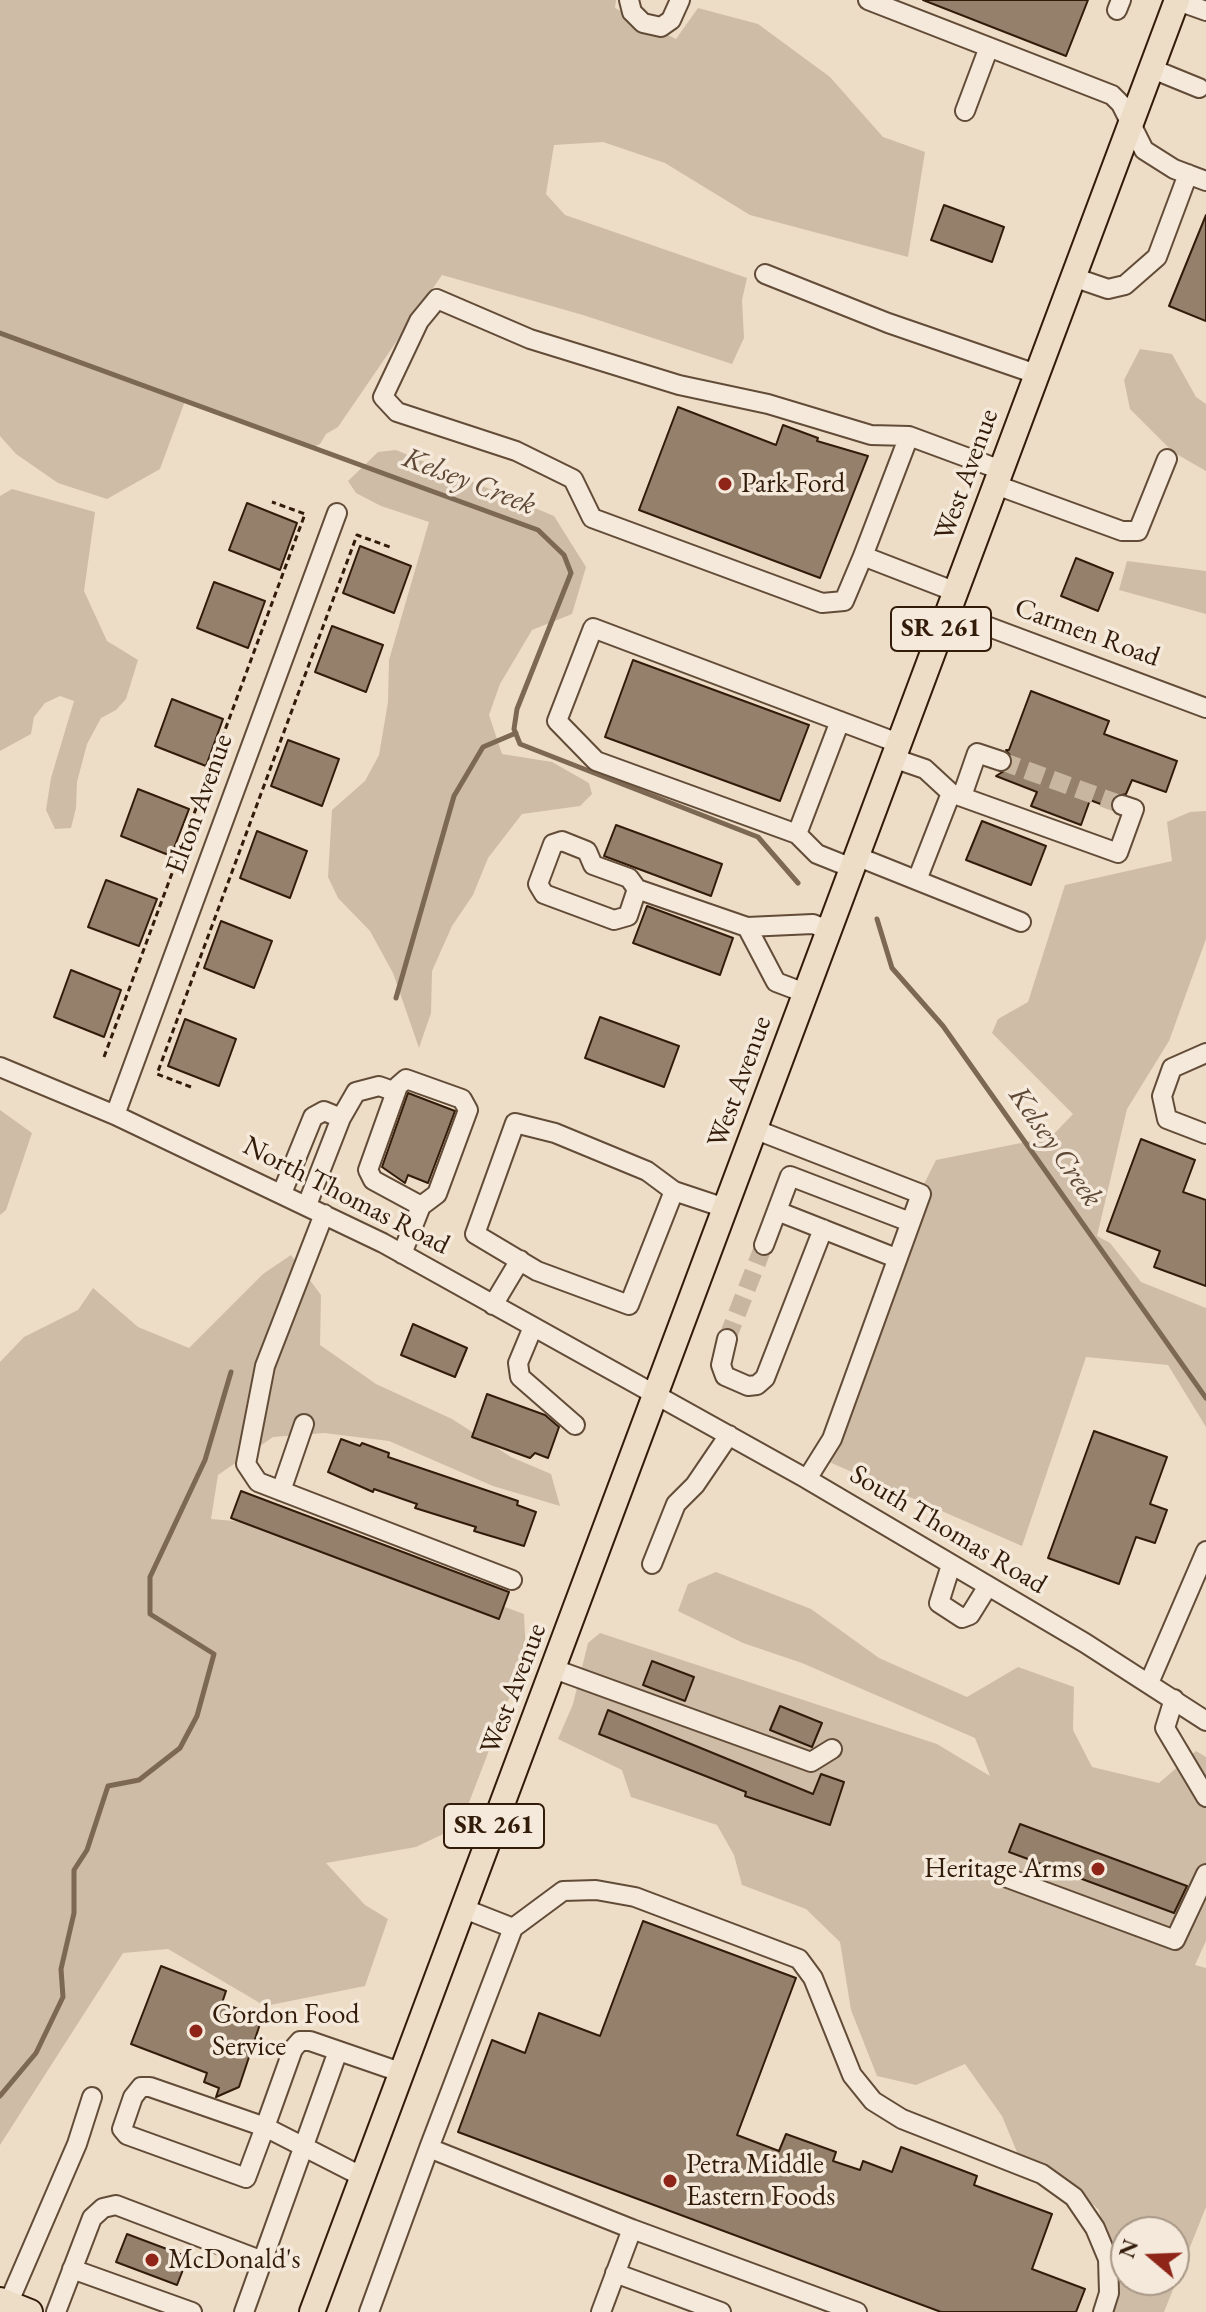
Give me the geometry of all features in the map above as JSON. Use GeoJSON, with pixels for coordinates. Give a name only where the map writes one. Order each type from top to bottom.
{"type":"FeatureCollection","features":[{"type":"Feature","properties":{"kind":"main road","name":"West Avenue"},"geometry":{"type":"LineString","coordinates":[[359,2180],[658,1394],[1176,0]]}},
{"type":"Feature","properties":{"kind":"main road","name":"SR 261"},"geometry":{"type":"LineString","coordinates":[[312,2312],[359,2180]]}},
{"type":"Feature","properties":{"kind":"street"},"geometry":{"type":"LineString","coordinates":[[629,0],[632,12],[643,23],[661,27],[671,20],[680,0]]}},
{"type":"Feature","properties":{"kind":"street"},"geometry":{"type":"LineString","coordinates":[[868,0],[1112,95],[1121,104],[1144,150],[1206,181]]}},
{"type":"Feature","properties":{"kind":"street"},"geometry":{"type":"LineString","coordinates":[[1176,0],[1206,11]]}},
{"type":"Feature","properties":{"kind":"street"},"geometry":{"type":"LineString","coordinates":[[965,111],[989,47]]}},
{"type":"Feature","properties":{"kind":"street"},"geometry":{"type":"LineString","coordinates":[[1150,68],[1199,88]]}},
{"type":"Feature","properties":{"kind":"street"},"geometry":{"type":"LineString","coordinates":[[1073,277],[1108,289],[1125,285],[1157,257],[1188,174]]}},
{"type":"Feature","properties":{"kind":"street"},"geometry":{"type":"LineString","coordinates":[[765,274],[888,323],[1036,374]]}},
{"type":"Feature","properties":{"kind":"street"},"geometry":{"type":"LineString","coordinates":[[909,436],[844,601],[822,603],[592,518],[573,479],[516,451],[397,412],[383,397],[419,321],[437,299],[530,339],[679,385],[768,404],[871,435],[909,436],[1122,531],[1138,531],[1167,459]]}},
{"type":"Feature","properties":{"kind":"street","name":"Elton Avenue"},"geometry":{"type":"LineString","coordinates":[[115,1115],[337,513]]}},
{"type":"Feature","properties":{"kind":"street","name":"Carmen Road"},"geometry":{"type":"LineString","coordinates":[[863,556],[952,602],[1206,708]]}},
{"type":"Feature","properties":{"kind":"street"},"geometry":{"type":"LineString","coordinates":[[1021,922],[917,880],[817,854],[797,834],[596,761],[557,721],[593,628],[840,721],[895,750],[956,794],[1118,853],[1134,809],[1122,805]]}},
{"type":"Feature","properties":{"kind":"street"},"geometry":{"type":"LineString","coordinates":[[797,834],[840,721]]}},
{"type":"Feature","properties":{"kind":"street"},"geometry":{"type":"LineString","coordinates":[[917,880],[977,753],[1001,761]]}},
{"type":"Feature","properties":{"kind":"street"},"geometry":{"type":"LineString","coordinates":[[637,889],[628,916],[614,920],[544,894],[538,884],[553,844],[562,841],[587,851],[593,865],[629,878],[637,889],[747,927],[813,924],[828,930]]}},
{"type":"Feature","properties":{"kind":"street"},"geometry":{"type":"LineString","coordinates":[[747,927],[776,982],[805,993]]}},
{"type":"Feature","properties":{"kind":"street"},"geometry":{"type":"LineString","coordinates":[[1206,1053],[1172,1068],[1162,1096],[1167,1119],[1206,1134]]}},
{"type":"Feature","properties":{"kind":"street","name":"North Thomas Road"},"geometry":{"type":"LineString","coordinates":[[0,1067],[115,1115],[307,1205],[658,1394]]}},
{"type":"Feature","properties":{"kind":"street"},"geometry":{"type":"LineString","coordinates":[[402,1254],[421,1206],[437,1194],[468,1110],[462,1099],[406,1079],[396,1092],[368,1170],[373,1180],[421,1206]]}},
{"type":"Feature","properties":{"kind":"street"},"geometry":{"type":"LineString","coordinates":[[307,1205],[341,1118],[356,1092],[379,1086],[396,1092]]}},
{"type":"Feature","properties":{"kind":"street"},"geometry":{"type":"LineString","coordinates":[[282,1193],[313,1117],[324,1111],[341,1118]]}},
{"type":"Feature","properties":{"kind":"street"},"geometry":{"type":"LineString","coordinates":[[674,1191],[629,1305],[537,1271],[475,1234],[515,1123],[555,1133],[647,1171],[674,1191],[725,1208]]}},
{"type":"Feature","properties":{"kind":"street"},"geometry":{"type":"LineString","coordinates":[[754,1129],[921,1194],[832,1439],[807,1479]]}},
{"type":"Feature","properties":{"kind":"street"},"geometry":{"type":"LineString","coordinates":[[764,1245],[790,1176],[910,1222]]}},
{"type":"Feature","properties":{"kind":"street"},"geometry":{"type":"LineString","coordinates":[[777,1211],[896,1258]]}},
{"type":"Feature","properties":{"kind":"street"},"geometry":{"type":"LineString","coordinates":[[324,1214],[265,1366],[246,1464],[258,1482],[512,1580]]}},
{"type":"Feature","properties":{"kind":"street"},"geometry":{"type":"LineString","coordinates":[[727,1339],[721,1365],[725,1376],[748,1386],[757,1385],[765,1378],[823,1229]]}},
{"type":"Feature","properties":{"kind":"street"},"geometry":{"type":"LineString","coordinates":[[493,1305],[520,1260]]}},
{"type":"Feature","properties":{"kind":"street"},"geometry":{"type":"LineString","coordinates":[[533,1327],[518,1363],[520,1377],[575,1425]]}},
{"type":"Feature","properties":{"kind":"street","name":"South Thomas Road"},"geometry":{"type":"LineString","coordinates":[[658,1394],[988,1586],[1206,1721]]}},
{"type":"Feature","properties":{"kind":"street"},"geometry":{"type":"LineString","coordinates":[[281,1491],[304,1424]]}},
{"type":"Feature","properties":{"kind":"street"},"geometry":{"type":"LineString","coordinates":[[652,1564],[676,1504],[695,1485],[708,1460],[729,1435]]}},
{"type":"Feature","properties":{"kind":"street"},"geometry":{"type":"LineString","coordinates":[[1149,1683],[1206,1551]]}},
{"type":"Feature","properties":{"kind":"street"},"geometry":{"type":"LineString","coordinates":[[951,1565],[939,1603],[962,1618],[970,1615],[988,1586]]}},
{"type":"Feature","properties":{"kind":"street"},"geometry":{"type":"LineString","coordinates":[[554,1669],[811,1762],[832,1749]]}},
{"type":"Feature","properties":{"kind":"street"},"geometry":{"type":"LineString","coordinates":[[1174,1699],[1165,1728],[1206,1797]]}},
{"type":"Feature","properties":{"kind":"street"},"geometry":{"type":"LineString","coordinates":[[1005,1877],[1175,1940],[1206,1874]]}},
{"type":"Feature","properties":{"kind":"street"},"geometry":{"type":"LineString","coordinates":[[369,2312],[513,1928],[563,1891],[596,1890],[635,1897],[799,1959],[813,1978],[852,2075],[873,2101],[902,2119],[1042,2174],[1074,2197],[1095,2228],[1108,2259],[1109,2293],[1103,2312]]}},
{"type":"Feature","properties":{"kind":"street"},"geometry":{"type":"LineString","coordinates":[[462,1908],[513,1928]]}},
{"type":"Feature","properties":{"kind":"street"},"geometry":{"type":"LineString","coordinates":[[359,2180],[265,2127],[150,2087],[141,2087],[133,2097],[122,2129],[127,2135],[246,2178],[265,2127],[293,2049],[300,2041],[400,2072]]}},
{"type":"Feature","properties":{"kind":"street"},"geometry":{"type":"LineString","coordinates":[[244,2312],[260,2260],[338,2051]]}},
{"type":"Feature","properties":{"kind":"street"},"geometry":{"type":"LineString","coordinates":[[13,2305],[77,2144],[92,2097]]}},
{"type":"Feature","properties":{"kind":"street"},"geometry":{"type":"LineString","coordinates":[[429,2148],[632,2229],[857,2312]]}},
{"type":"Feature","properties":{"kind":"street"},"geometry":{"type":"LineString","coordinates":[[56,2312],[92,2218],[103,2208],[116,2205],[260,2260]]}},
{"type":"Feature","properties":{"kind":"street"},"geometry":{"type":"LineString","coordinates":[[601,2312],[632,2229]]}},
{"type":"Feature","properties":{"kind":"street"},"geometry":{"type":"LineString","coordinates":[[72,2269],[192,2312]]}},
{"type":"Feature","properties":{"kind":"street"},"geometry":{"type":"LineString","coordinates":[[615,2273],[721,2312]]}},
{"type":"Feature","properties":{"kind":"path"},"geometry":{"type":"LineString","coordinates":[[104,1057],[305,514],[272,502]]}},
{"type":"Feature","properties":{"kind":"path"},"geometry":{"type":"LineString","coordinates":[[191,1087],[157,1074],[357,535],[390,547]]}},
{"type":"Feature","properties":{"kind":"shaded area"},"geometry":{"type":"Polygon","coordinates":[[[0,0],[616,0],[615,8],[676,39],[698,8],[758,24],[830,77],[883,137],[925,152],[908,257],[750,215],[665,163],[603,142],[554,145],[546,194],[565,215],[747,278],[742,300],[744,338],[732,364],[583,315],[442,275],[338,427],[326,434],[320,444],[311,448],[185,401],[160,469],[107,499],[58,483],[16,454],[0,436],[0,0]]]}},
{"type":"Feature","properties":{"kind":"shaded area"},"geometry":{"type":"Polygon","coordinates":[[[1140,349],[1172,354],[1196,397],[1206,404],[1206,471],[1173,452],[1130,409],[1124,380],[1140,349]]]}},
{"type":"Feature","properties":{"kind":"shaded area"},"geometry":{"type":"Polygon","coordinates":[[[396,450],[554,516],[586,567],[572,614],[532,630],[500,684],[489,715],[502,754],[552,762],[589,783],[592,794],[580,806],[522,814],[488,858],[473,895],[452,926],[432,971],[431,1013],[419,1048],[393,973],[370,931],[338,898],[328,877],[332,810],[365,781],[379,755],[388,702],[389,660],[429,522],[381,506],[356,493],[348,481],[378,452],[396,450]]]}},
{"type":"Feature","properties":{"kind":"shaded area"},"geometry":{"type":"Polygon","coordinates":[[[12,489],[95,512],[84,591],[107,641],[138,660],[126,699],[116,710],[101,718],[87,744],[77,782],[71,828],[55,829],[46,810],[51,778],[74,701],[60,696],[45,703],[34,717],[31,734],[0,751],[0,496],[12,489]]]}},
{"type":"Feature","properties":{"kind":"shaded area"},"geometry":{"type":"Polygon","coordinates":[[[1127,561],[1206,571],[1206,614],[1119,590],[1127,561]]]}},
{"type":"Feature","properties":{"kind":"shaded area"},"geometry":{"type":"Polygon","coordinates":[[[1206,811],[1206,939],[1169,1041],[1127,1109],[1097,1236],[1110,1243],[1141,1282],[1206,1308],[1206,1427],[1168,1365],[1086,1357],[1022,1546],[820,1458],[919,1194],[936,1160],[1051,1137],[1073,1114],[992,1033],[998,1019],[1028,1002],[1065,885],[1172,861],[1167,822],[1190,812],[1206,811]]]}},
{"type":"Feature","properties":{"kind":"shaded area"},"geometry":{"type":"Polygon","coordinates":[[[0,1110],[32,1133],[6,1210],[0,1215],[0,1110]]]}},
{"type":"Feature","properties":{"kind":"shaded area"},"geometry":{"type":"Polygon","coordinates":[[[291,1255],[321,1295],[320,1345],[376,1384],[452,1419],[511,1457],[551,1474],[560,1506],[493,1486],[389,1441],[324,1433],[273,1437],[218,1475],[211,1519],[279,1525],[524,1614],[526,1654],[460,1826],[416,1847],[326,1863],[365,1905],[388,1919],[365,1986],[265,2006],[168,1949],[123,1953],[0,2145],[0,1362],[24,1337],[78,1310],[93,1288],[138,1327],[189,1348],[263,1274],[291,1255]]]}},
{"type":"Feature","properties":{"kind":"shaded area"},"geometry":{"type":"Polygon","coordinates":[[[716,1572],[811,1609],[879,1658],[967,1697],[1018,1667],[1074,1687],[1073,1730],[1092,1767],[1159,1783],[1196,1751],[1206,1757],[1206,1941],[1195,1965],[1206,1968],[1206,2207],[1190,2247],[1190,2216],[1110,2216],[1110,2258],[1099,2210],[1055,2170],[1019,2157],[1002,2116],[965,2064],[916,2085],[877,2076],[851,2010],[840,1942],[806,1909],[742,1885],[734,1855],[717,1825],[631,1797],[622,1770],[558,1739],[573,1704],[588,1643],[600,1633],[937,1744],[990,1776],[975,1738],[802,1663],[743,1643],[678,1611],[688,1584],[716,1572]]]}},
{"type":"Feature","properties":{"kind":"shaded area"},"geometry":{"type":"Polygon","coordinates":[[[1115,2296],[1170,2296],[1164,2312],[1109,2312],[1115,2296]]]}},
{"type":"Feature","properties":{"kind":"building"},"geometry":{"type":"Polygon","coordinates":[[[923,0],[1088,0],[1066,56],[923,0]]]}},
{"type":"Feature","properties":{"kind":"building"},"geometry":{"type":"Polygon","coordinates":[[[944,205],[1004,227],[992,262],[931,240],[944,205]]]}},
{"type":"Feature","properties":{"kind":"building"},"geometry":{"type":"Polygon","coordinates":[[[1206,215],[1206,321],[1169,306],[1206,215]]]}},
{"type":"Feature","properties":{"kind":"building","name":"Park Ford"},"geometry":{"type":"Polygon","coordinates":[[[678,407],[776,445],[783,425],[818,438],[817,441],[868,456],[820,578],[639,510],[678,407]]]}},
{"type":"Feature","properties":{"kind":"building"},"geometry":{"type":"Polygon","coordinates":[[[247,503],[297,523],[280,570],[229,550],[247,503]]]}},
{"type":"Feature","properties":{"kind":"building"},"geometry":{"type":"Polygon","coordinates":[[[360,546],[411,566],[394,613],[343,593],[360,546]]]}},
{"type":"Feature","properties":{"kind":"building"},"geometry":{"type":"Polygon","coordinates":[[[1076,558],[1113,573],[1098,611],[1061,596],[1076,558]]]}},
{"type":"Feature","properties":{"kind":"building"},"geometry":{"type":"Polygon","coordinates":[[[214,582],[265,601],[248,648],[197,628],[214,582]]]}},
{"type":"Feature","properties":{"kind":"building"},"geometry":{"type":"Polygon","coordinates":[[[332,626],[383,645],[366,692],[315,672],[332,626]]]}},
{"type":"Feature","properties":{"kind":"building"},"geometry":{"type":"Polygon","coordinates":[[[633,660],[809,725],[780,801],[605,737],[633,660]]]}},
{"type":"Feature","properties":{"kind":"building"},"geometry":{"type":"Polygon","coordinates":[[[1031,691],[1109,721],[1104,734],[1177,761],[1166,792],[1132,780],[1126,794],[1114,797],[1111,808],[1090,800],[1081,825],[1031,806],[1037,792],[996,776],[1012,766],[1012,758],[1006,750],[1009,750],[1031,691]]]}},
{"type":"Feature","properties":{"kind":"building"},"geometry":{"type":"Polygon","coordinates":[[[172,699],[223,719],[206,766],[155,746],[172,699]]]}},
{"type":"Feature","properties":{"kind":"building"},"geometry":{"type":"Polygon","coordinates":[[[288,740],[339,759],[322,806],[271,786],[288,740]]]}},
{"type":"Feature","properties":{"kind":"building"},"geometry":{"type":"Polygon","coordinates":[[[138,789],[189,809],[171,856],[121,836],[138,789]]]}},
{"type":"Feature","properties":{"kind":"building"},"geometry":{"type":"Polygon","coordinates":[[[982,821],[1046,846],[1031,885],[966,860],[982,821]]]}},
{"type":"Feature","properties":{"kind":"building"},"geometry":{"type":"Polygon","coordinates":[[[616,825],[722,864],[711,896],[604,856],[616,825]]]}},
{"type":"Feature","properties":{"kind":"building"},"geometry":{"type":"Polygon","coordinates":[[[257,831],[307,851],[290,898],[240,878],[257,831]]]}},
{"type":"Feature","properties":{"kind":"building"},"geometry":{"type":"Polygon","coordinates":[[[106,880],[157,899],[139,946],[88,927],[106,880]]]}},
{"type":"Feature","properties":{"kind":"building"},"geometry":{"type":"Polygon","coordinates":[[[647,906],[733,938],[720,975],[633,943],[647,906]]]}},
{"type":"Feature","properties":{"kind":"building"},"geometry":{"type":"Polygon","coordinates":[[[221,921],[272,941],[254,988],[204,968],[221,921]]]}},
{"type":"Feature","properties":{"kind":"building"},"geometry":{"type":"Polygon","coordinates":[[[71,970],[121,990],[104,1037],[54,1017],[71,970]]]}},
{"type":"Feature","properties":{"kind":"building"},"geometry":{"type":"Polygon","coordinates":[[[600,1017],[679,1046],[664,1087],[585,1058],[600,1017]]]}},
{"type":"Feature","properties":{"kind":"building"},"geometry":{"type":"Polygon","coordinates":[[[185,1019],[236,1039],[219,1086],[168,1066],[185,1019]]]}},
{"type":"Feature","properties":{"kind":"building"},"geometry":{"type":"Polygon","coordinates":[[[408,1093],[455,1111],[428,1183],[408,1175],[405,1183],[382,1167],[408,1093]]]}},
{"type":"Feature","properties":{"kind":"building"},"geometry":{"type":"Polygon","coordinates":[[[1141,1139],[1195,1160],[1183,1192],[1206,1200],[1206,1286],[1154,1267],[1160,1251],[1107,1231],[1141,1139]]]}},
{"type":"Feature","properties":{"kind":"building"},"geometry":{"type":"Polygon","coordinates":[[[413,1324],[467,1348],[455,1377],[401,1355],[413,1324]]]}},
{"type":"Feature","properties":{"kind":"building"},"geometry":{"type":"Polygon","coordinates":[[[487,1394],[545,1415],[559,1427],[548,1458],[535,1453],[530,1458],[472,1437],[487,1394]]]}},
{"type":"Feature","properties":{"kind":"building"},"geometry":{"type":"Polygon","coordinates":[[[1094,1431],[1167,1457],[1150,1504],[1167,1510],[1155,1543],[1136,1537],[1119,1584],[1048,1558],[1094,1431]]]}},
{"type":"Feature","properties":{"kind":"building"},"geometry":{"type":"Polygon","coordinates":[[[341,1439],[360,1446],[362,1443],[389,1453],[388,1457],[518,1501],[517,1505],[536,1512],[524,1546],[474,1531],[476,1527],[415,1508],[417,1504],[374,1489],[373,1492],[328,1472],[341,1439]]]}},
{"type":"Feature","properties":{"kind":"building"},"geometry":{"type":"Polygon","coordinates":[[[241,1491],[509,1592],[499,1619],[231,1518],[241,1491]]]}},
{"type":"Feature","properties":{"kind":"building"},"geometry":{"type":"Polygon","coordinates":[[[652,1661],[694,1677],[685,1701],[643,1685],[652,1661]]]}},
{"type":"Feature","properties":{"kind":"building"},"geometry":{"type":"Polygon","coordinates":[[[780,1706],[822,1723],[812,1747],[770,1730],[780,1706]]]}},
{"type":"Feature","properties":{"kind":"building"},"geometry":{"type":"Polygon","coordinates":[[[608,1710],[813,1794],[821,1774],[844,1782],[830,1825],[745,1796],[746,1792],[599,1734],[608,1710]]]}},
{"type":"Feature","properties":{"kind":"building","name":"Heritage Arms"},"geometry":{"type":"Polygon","coordinates":[[[1020,1824],[1187,1886],[1174,1913],[1009,1852],[1020,1824]]]}},
{"type":"Feature","properties":{"kind":"building"},"geometry":{"type":"Polygon","coordinates":[[[643,1921],[796,1978],[737,2135],[779,2151],[786,2134],[836,2152],[833,2161],[860,2170],[863,2161],[892,2172],[901,2147],[977,2176],[974,2185],[1052,2214],[1032,2269],[1085,2289],[1076,2312],[941,2312],[458,2132],[492,2040],[525,2053],[539,2013],[600,2036],[643,1921]]]}},
{"type":"Feature","properties":{"kind":"building","name":"Gordon Food Service"},"geometry":{"type":"Polygon","coordinates":[[[161,1966],[226,1991],[222,2003],[262,2018],[239,2087],[216,2097],[219,2088],[204,2082],[207,2073],[131,2044],[161,1966]]]}},
{"type":"Feature","properties":{"kind":"building","name":"McDonald's"},"geometry":{"type":"Polygon","coordinates":[[[127,2234],[188,2257],[177,2285],[116,2262],[127,2234]]]}},
{"type":"Feature","properties":{"kind":"waterway","name":"Kelsey Creek"},"geometry":{"type":"LineString","coordinates":[[0,333],[538,530],[564,555],[571,573],[517,709],[514,729],[520,744],[758,837],[798,883]]}},
{"type":"Feature","properties":{"kind":"waterway"},"geometry":{"type":"LineString","coordinates":[[396,998],[454,796],[483,747],[516,733]]}},
{"type":"Feature","properties":{"kind":"waterway","name":"Kelsey Creek"},"geometry":{"type":"LineString","coordinates":[[877,919],[892,968],[943,1026],[1206,1398]]}},
{"type":"Feature","properties":{"kind":"waterway"},"geometry":{"type":"LineString","coordinates":[[0,2096],[36,2053],[63,1997],[61,1969],[74,1913],[74,1870],[87,1850],[108,1786],[139,1780],[180,1748],[197,1716],[214,1654],[150,1614],[150,1577],[205,1460],[231,1372]]}},
{"type":"Feature","properties":{"kind":"tunnel"},"geometry":{"type":"LineString","coordinates":[[1001,761],[1122,805]]}},
{"type":"Feature","properties":{"kind":"tunnel"},"geometry":{"type":"LineString","coordinates":[[727,1339],[764,1245]]}},
{"type":"Feature","properties":{"kind":"place","name":"Park Ford"},"geometry":{"type":"Point","coordinates":[725,484]}},
{"type":"Feature","properties":{"kind":"place","name":"Heritage Arms"},"geometry":{"type":"Point","coordinates":[1098,1869]}},
{"type":"Feature","properties":{"kind":"place","name":"Gordon Food Service"},"geometry":{"type":"Point","coordinates":[196,2031]}},
{"type":"Feature","properties":{"kind":"place","name":"Petra Middle Eastern Foods"},"geometry":{"type":"Point","coordinates":[670,2181]}},
{"type":"Feature","properties":{"kind":"place","name":"McDonald's"},"geometry":{"type":"Point","coordinates":[152,2260]}}]}
